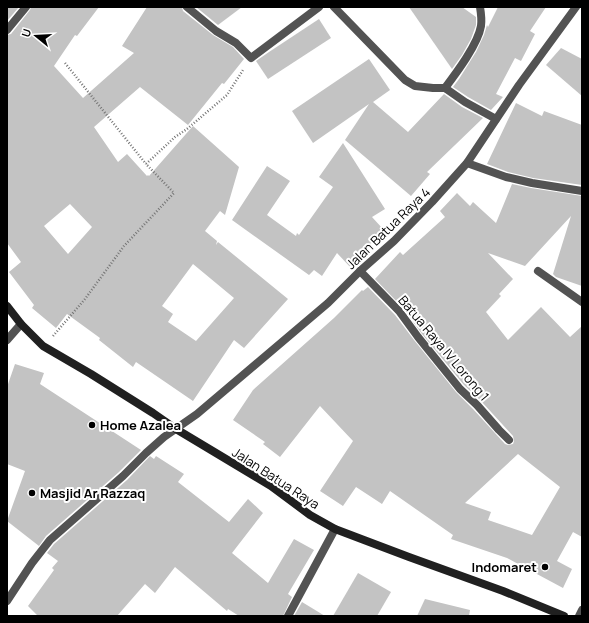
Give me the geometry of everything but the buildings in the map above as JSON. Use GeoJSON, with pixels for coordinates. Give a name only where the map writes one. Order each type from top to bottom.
{"type":"FeatureCollection","features":[{"type":"Feature","properties":{"kind":"main road","name":"Jalan Batua Raya"},"geometry":{"type":"LineString","coordinates":[[7,306],[21,324],[43,346],[91,374],[176,429],[270,486],[310,515],[335,529],[503,591],[564,616]]}},
{"type":"Feature","properties":{"kind":"street"},"geometry":{"type":"LineString","coordinates":[[7,30],[26,7]]}},
{"type":"Feature","properties":{"kind":"street"},"geometry":{"type":"LineString","coordinates":[[187,7],[216,31],[236,43],[251,58],[319,7]]}},
{"type":"Feature","properties":{"kind":"street"},"geometry":{"type":"LineString","coordinates":[[334,7],[405,80],[415,86],[445,88],[465,102],[496,120]]}},
{"type":"Feature","properties":{"kind":"street"},"geometry":{"type":"LineString","coordinates":[[445,88],[470,51],[479,32],[482,17],[480,7]]}},
{"type":"Feature","properties":{"kind":"street","name":"Jalan Batua Raya 4"},"geometry":{"type":"LineString","coordinates":[[7,601],[32,563],[50,540],[123,476],[164,437],[197,414],[328,303],[360,271],[394,241],[432,202],[467,163],[550,41],[576,7]]}},
{"type":"Feature","properties":{"kind":"street"},"geometry":{"type":"LineString","coordinates":[[467,163],[506,177],[582,191]]}},
{"type":"Feature","properties":{"kind":"street","name":"Batua Raya IV Lorong 1"},"geometry":{"type":"LineString","coordinates":[[360,271],[399,311],[418,337],[460,388],[508,440]]}},
{"type":"Feature","properties":{"kind":"street"},"geometry":{"type":"LineString","coordinates":[[538,271],[582,302]]}},
{"type":"Feature","properties":{"kind":"street"},"geometry":{"type":"LineString","coordinates":[[7,340],[21,324]]}},
{"type":"Feature","properties":{"kind":"street"},"geometry":{"type":"LineString","coordinates":[[288,616],[335,529]]}},
{"type":"Feature","properties":{"kind":"street"},"geometry":{"type":"LineString","coordinates":[[579,616],[582,610]]}},
{"type":"Feature","properties":{"kind":"path"},"geometry":{"type":"LineString","coordinates":[[146,164],[175,137],[187,129],[227,95],[251,58]]}},
{"type":"Feature","properties":{"kind":"path"},"geometry":{"type":"LineString","coordinates":[[43,346],[85,299],[124,246],[174,193],[146,164],[65,63]]}},
{"type":"Feature","properties":{"kind":"place","name":"Home Azalea"},"geometry":{"type":"Point","coordinates":[92,425]}},
{"type":"Feature","properties":{"kind":"place","name":"Masjid Ar Razzaq"},"geometry":{"type":"Point","coordinates":[32,493]}},
{"type":"Feature","properties":{"kind":"place","name":"Indomaret"},"geometry":{"type":"Point","coordinates":[545,567]}}]}
